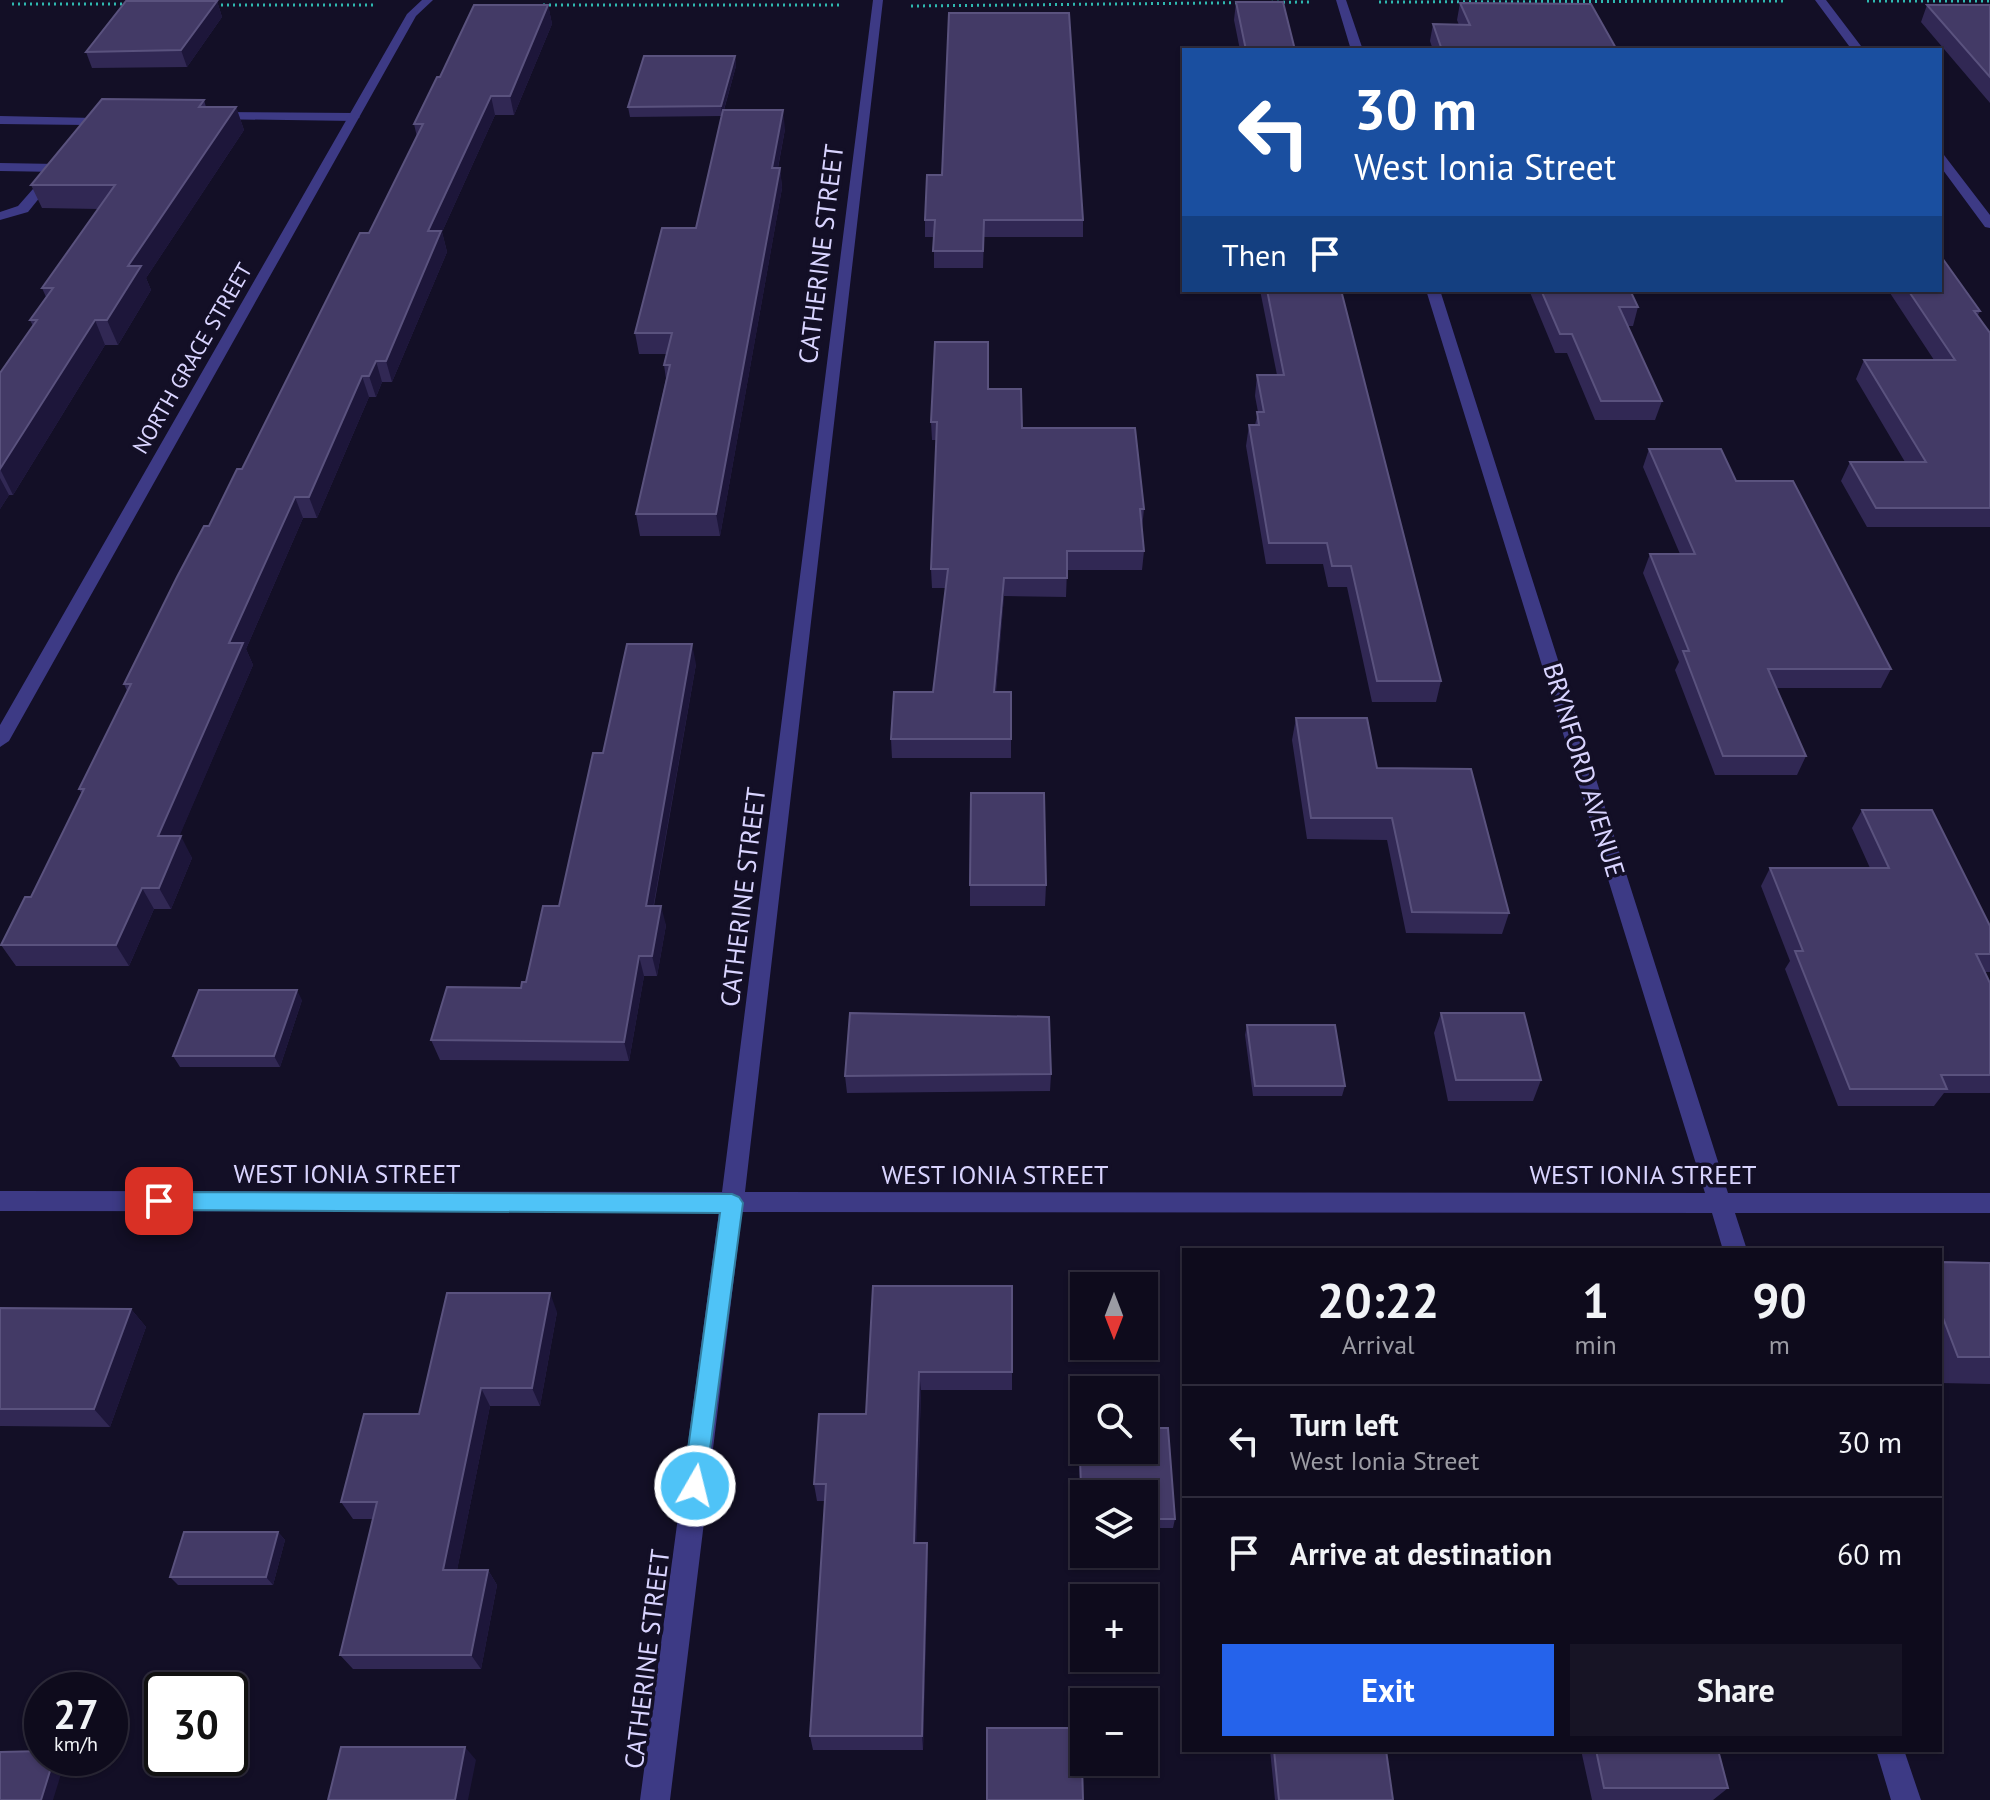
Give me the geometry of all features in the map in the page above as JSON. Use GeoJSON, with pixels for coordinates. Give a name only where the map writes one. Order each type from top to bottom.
{"type":"FeatureCollection","features":[{"type":"Feature","properties":{"kind":"street"},"geometry":{"type":"LineString","coordinates":[[1821,0],[1857,48]]}},
{"type":"Feature","properties":{"kind":"street"},"geometry":{"type":"LineString","coordinates":[[1342,1],[1356,48]]}},
{"type":"Feature","properties":{"kind":"street","name":"NORTH GRACE STREET"},"geometry":{"type":"LineString","coordinates":[[0,741],[412,14],[425,3]]}},
{"type":"Feature","properties":{"kind":"street","name":"CATHERINE STREET"},"geometry":{"type":"LineString","coordinates":[[655,1800],[732,1203],[878,3]]}},
{"type":"Feature","properties":{"kind":"street"},"geometry":{"type":"LineString","coordinates":[[76,145],[95,122],[108,115]]}},
{"type":"Feature","properties":{"kind":"street"},"geometry":{"type":"LineString","coordinates":[[199,115],[354,117]]}},
{"type":"Feature","properties":{"kind":"street"},"geometry":{"type":"LineString","coordinates":[[0,120],[95,122]]}},
{"type":"Feature","properties":{"kind":"street"},"geometry":{"type":"LineString","coordinates":[[0,216],[23,209],[67,156]]}},
{"type":"Feature","properties":{"kind":"street"},"geometry":{"type":"LineString","coordinates":[[1942,161],[1990,224]]}},
{"type":"Feature","properties":{"kind":"street"},"geometry":{"type":"LineString","coordinates":[[0,167],[58,168]]}},
{"type":"Feature","properties":{"kind":"street","name":"BRYNFORD AVENUE"},"geometry":{"type":"LineString","coordinates":[[1434,292],[1734,1248]]}},
{"type":"Feature","properties":{"kind":"street","name":"WEST IONIA STREET"},"geometry":{"type":"LineString","coordinates":[[0,1201],[1990,1203]]}},
{"type":"Feature","properties":{"kind":"street"},"geometry":{"type":"LineString","coordinates":[[1891,1752],[1906,1800]]}},
{"type":"Feature","properties":{"kind":"path"},"geometry":{"type":"LineString","coordinates":[[532,5],[878,3],[1118,6],[1153,2],[1990,1]]}},
{"type":"Feature","properties":{"kind":"path"},"geometry":{"type":"LineString","coordinates":[[201,4],[425,3]]}},
{"type":"Feature","properties":{"kind":"path"},"geometry":{"type":"LineString","coordinates":[[12,4],[138,4]]}},
{"type":"Feature","properties":{"kind":"building"},"geometry":{"type":"Polygon","coordinates":[[[126,1],[217,1],[181,50],[86,52],[126,1]]]}},
{"type":"Feature","properties":{"kind":"building"},"geometry":{"type":"Polygon","coordinates":[[[1236,2],[1283,2],[1294,48],[1246,48],[1236,2]]]}},
{"type":"Feature","properties":{"kind":"building"},"geometry":{"type":"Polygon","coordinates":[[[1460,3],[1591,4],[1616,48],[1441,48],[1433,24],[1470,25],[1460,3]]]}},
{"type":"Feature","properties":{"kind":"building"},"geometry":{"type":"Polygon","coordinates":[[[474,5],[548,5],[510,96],[491,96],[428,231],[441,231],[386,361],[376,361],[369,376],[362,376],[309,497],[295,497],[229,643],[243,643],[158,836],[181,836],[159,888],[142,888],[116,945],[1,945],[25,897],[31,897],[84,789],[79,789],[131,684],[124,684],[177,577],[204,526],[209,526],[237,469],[242,469],[360,233],[369,233],[423,124],[414,124],[474,5]]]}},
{"type":"Feature","properties":{"kind":"building"},"geometry":{"type":"Polygon","coordinates":[[[1927,5],[1990,5],[1990,77],[1927,5]]]}},
{"type":"Feature","properties":{"kind":"building"},"geometry":{"type":"Polygon","coordinates":[[[949,13],[1069,13],[1083,220],[984,220],[983,251],[933,251],[935,220],[925,220],[927,175],[942,175],[949,13]]]}},
{"type":"Feature","properties":{"kind":"building"},"geometry":{"type":"Polygon","coordinates":[[[644,56],[735,56],[721,106],[628,107],[644,56]]]}},
{"type":"Feature","properties":{"kind":"building"},"geometry":{"type":"Polygon","coordinates":[[[102,99],[204,100],[199,107],[236,107],[128,266],[141,266],[107,320],[95,320],[0,469],[0,373],[37,320],[30,320],[53,288],[42,288],[115,185],[31,185],[102,99]]]}},
{"type":"Feature","properties":{"kind":"building"},"geometry":{"type":"Polygon","coordinates":[[[723,110],[783,110],[772,168],[780,168],[716,514],[636,514],[670,365],[664,365],[672,333],[635,333],[662,228],[696,228],[723,110]]]}},
{"type":"Feature","properties":{"kind":"building"},"geometry":{"type":"Polygon","coordinates":[[[1942,258],[1980,311],[1974,311],[1990,333],[1990,508],[1876,508],[1850,462],[1926,462],[1864,360],[1955,360],[1909,292],[1942,292],[1942,258]]]}},
{"type":"Feature","properties":{"kind":"building"},"geometry":{"type":"Polygon","coordinates":[[[1267,292],[1342,292],[1441,681],[1377,681],[1351,566],[1332,566],[1327,543],[1269,543],[1249,425],[1259,425],[1257,412],[1264,412],[1257,375],[1284,375],[1267,292]]]}},
{"type":"Feature","properties":{"kind":"building"},"geometry":{"type":"Polygon","coordinates":[[[1542,292],[1631,292],[1638,307],[1619,307],[1662,401],[1601,401],[1572,334],[1560,334],[1542,292]]]}},
{"type":"Feature","properties":{"kind":"building"},"geometry":{"type":"Polygon","coordinates":[[[935,342],[988,342],[988,389],[1021,389],[1022,428],[1135,428],[1144,509],[1140,509],[1144,551],[1067,551],[1067,578],[1004,578],[994,692],[1011,692],[1011,739],[891,739],[894,692],[933,692],[948,569],[931,569],[937,422],[931,422],[935,342]]]}},
{"type":"Feature","properties":{"kind":"building"},"geometry":{"type":"Polygon","coordinates":[[[1649,449],[1721,449],[1736,481],[1793,481],[1891,669],[1768,669],[1806,756],[1723,756],[1683,651],[1689,651],[1650,554],[1695,554],[1649,449]]]}},
{"type":"Feature","properties":{"kind":"building"},"geometry":{"type":"Polygon","coordinates":[[[627,644],[692,644],[646,906],[661,906],[652,956],[639,956],[624,1042],[431,1040],[447,987],[521,988],[522,982],[526,982],[543,906],[559,906],[593,753],[603,753],[627,644]]]}},
{"type":"Feature","properties":{"kind":"building"},"geometry":{"type":"Polygon","coordinates":[[[1296,718],[1367,718],[1377,768],[1471,769],[1509,913],[1412,912],[1392,818],[1311,818],[1296,718]]]}},
{"type":"Feature","properties":{"kind":"building"},"geometry":{"type":"Polygon","coordinates":[[[971,793],[1044,793],[1046,885],[970,885],[971,793]]]}},
{"type":"Feature","properties":{"kind":"building"},"geometry":{"type":"Polygon","coordinates":[[[1862,810],[1932,810],[1990,926],[1990,954],[1976,954],[1990,983],[1990,1075],[1941,1075],[1947,1089],[1850,1089],[1795,951],[1803,951],[1770,868],[1889,868],[1862,810]]]}},
{"type":"Feature","properties":{"kind":"building"},"geometry":{"type":"Polygon","coordinates":[[[199,990],[297,990],[274,1056],[173,1056],[199,990]]]}},
{"type":"Feature","properties":{"kind":"building"},"geometry":{"type":"Polygon","coordinates":[[[850,1013],[1049,1017],[1051,1074],[845,1076],[850,1013]]]}},
{"type":"Feature","properties":{"kind":"building"},"geometry":{"type":"Polygon","coordinates":[[[1441,1013],[1524,1013],[1541,1080],[1456,1080],[1441,1013]]]}},
{"type":"Feature","properties":{"kind":"building"},"geometry":{"type":"Polygon","coordinates":[[[1247,1025],[1335,1025],[1345,1086],[1255,1086],[1247,1025]]]}},
{"type":"Feature","properties":{"kind":"building"},"geometry":{"type":"Polygon","coordinates":[[[1942,1262],[1990,1263],[1990,1357],[1958,1357],[1942,1315],[1942,1262]]]}},
{"type":"Feature","properties":{"kind":"building"},"geometry":{"type":"Polygon","coordinates":[[[873,1286],[1012,1286],[1012,1372],[919,1372],[914,1543],[927,1543],[922,1736],[810,1736],[826,1484],[814,1484],[819,1414],[866,1414],[873,1286]]]}},
{"type":"Feature","properties":{"kind":"building"},"geometry":{"type":"Polygon","coordinates":[[[447,1293],[550,1293],[532,1388],[481,1388],[443,1570],[488,1570],[471,1655],[340,1655],[377,1502],[341,1502],[364,1414],[419,1414],[447,1293]]]}},
{"type":"Feature","properties":{"kind":"building"},"geometry":{"type":"Polygon","coordinates":[[[0,1308],[131,1309],[94,1409],[0,1409],[0,1308]]]}},
{"type":"Feature","properties":{"kind":"building"},"geometry":{"type":"Polygon","coordinates":[[[1158,1428],[1168,1428],[1175,1519],[1158,1519],[1158,1480],[1081,1480],[1080,1464],[1158,1464],[1158,1428]]]}},
{"type":"Feature","properties":{"kind":"building"},"geometry":{"type":"Polygon","coordinates":[[[184,1532],[278,1532],[266,1577],[170,1577],[184,1532]]]}},
{"type":"Feature","properties":{"kind":"building"},"geometry":{"type":"Polygon","coordinates":[[[987,1728],[1070,1728],[1070,1776],[1082,1776],[1083,1800],[987,1800],[987,1728]]]}},
{"type":"Feature","properties":{"kind":"building"},"geometry":{"type":"Polygon","coordinates":[[[341,1747],[465,1747],[455,1800],[328,1800],[341,1747]]]}},
{"type":"Feature","properties":{"kind":"building"},"geometry":{"type":"Polygon","coordinates":[[[24,1751],[24,1776],[48,1776],[41,1800],[0,1800],[0,1752],[24,1751]]]}},
{"type":"Feature","properties":{"kind":"building"},"geometry":{"type":"Polygon","coordinates":[[[1274,1752],[1386,1752],[1393,1800],[1279,1800],[1274,1752]]]}},
{"type":"Feature","properties":{"kind":"building"},"geometry":{"type":"Polygon","coordinates":[[[1596,1752],[1719,1752],[1728,1788],[1604,1788],[1596,1752]]]}},
{"type":"Feature","properties":{"kind":"route"},"geometry":{"type":"LineString","coordinates":[[159,1201],[732,1203],[695,1486]]}}]}
